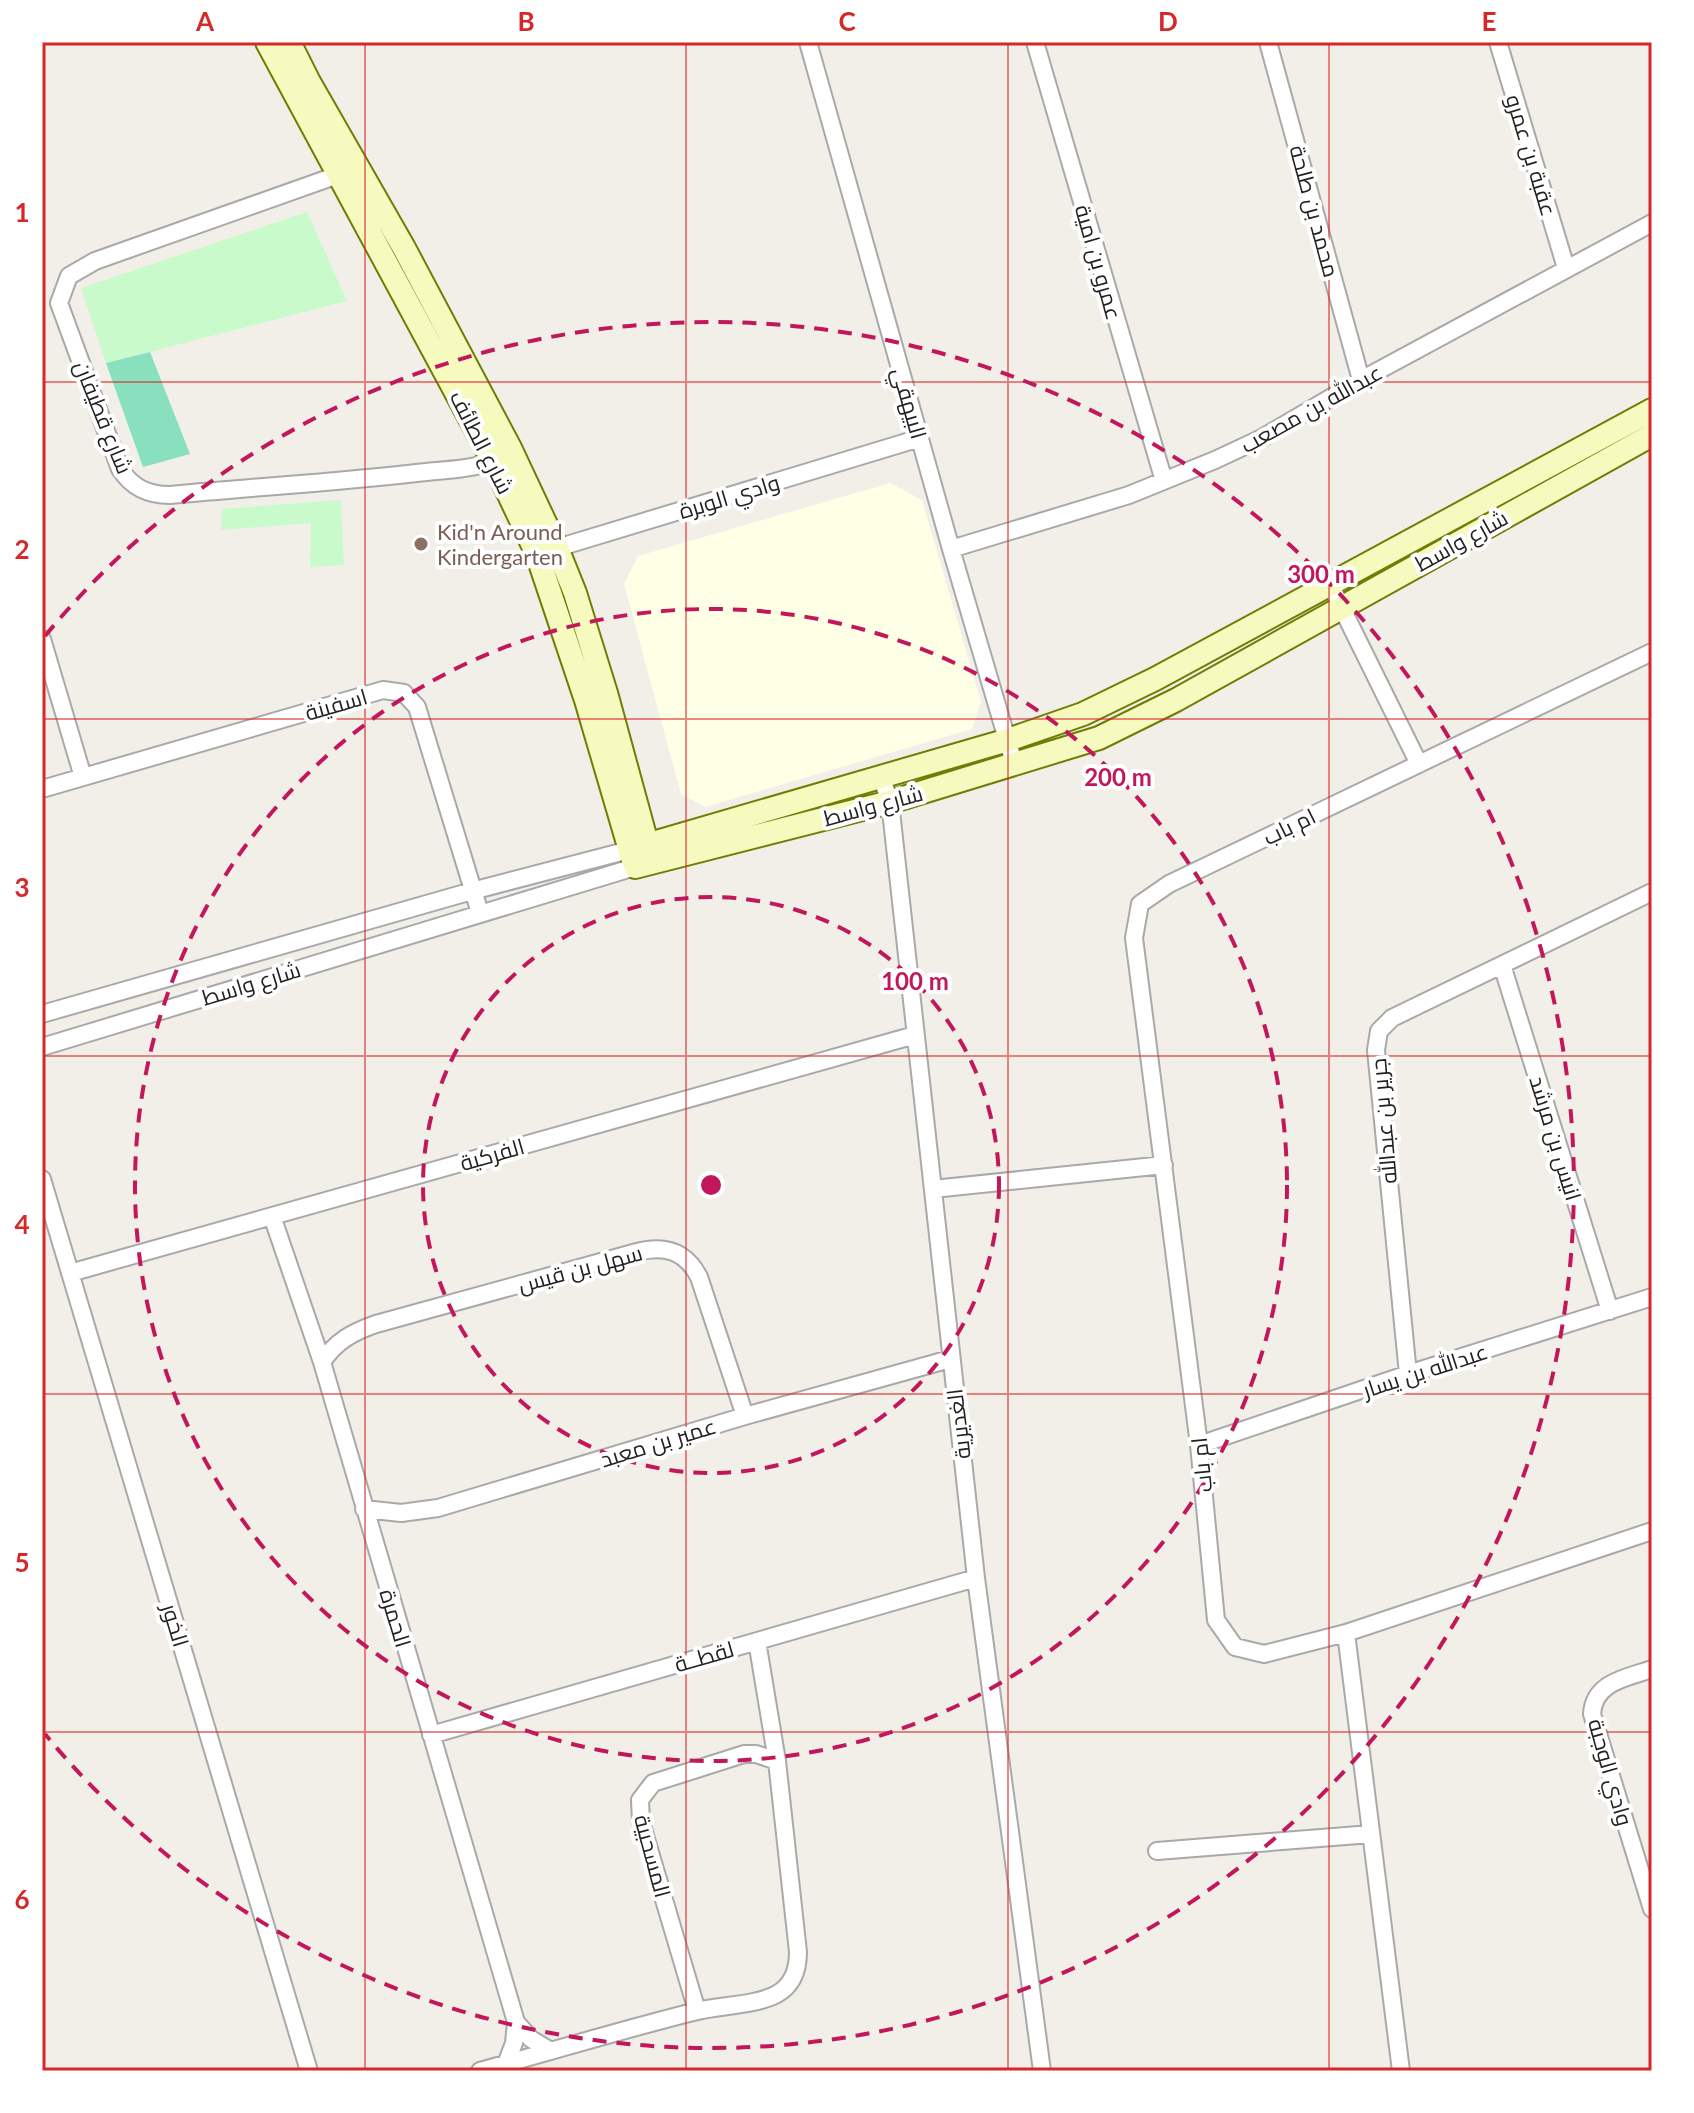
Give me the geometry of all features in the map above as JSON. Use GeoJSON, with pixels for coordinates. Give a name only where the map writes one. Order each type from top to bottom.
{"type":"FeatureCollection","features":[{"type":"Feature","properties":{"kind":"street","name":"شارع الطائف"},"geometry":{"type":"LineString","coordinates":[[267,42],[347,172],[502,455],[547,551],[577,671],[641,856]]}},
{"type":"Feature","properties":{"kind":"street","name":"شارع الطائف"},"geometry":{"type":"LineString","coordinates":[[289,42],[347,172]]}},
{"type":"Feature","properties":{"kind":"street","name":"البيهقي"},"geometry":{"type":"LineString","coordinates":[[808,42],[1014,763]]}},
{"type":"Feature","properties":{"kind":"street","name":"عمرو بن امية"},"geometry":{"type":"LineString","coordinates":[[1035,42],[1164,481]]}},
{"type":"Feature","properties":{"kind":"street","name":"محمد بن طلحة"},"geometry":{"type":"LineString","coordinates":[[1268,42],[1361,380]]}},
{"type":"Feature","properties":{"kind":"street","name":"عقبة بن عمرو"},"geometry":{"type":"LineString","coordinates":[[1498,42],[1566,268]]}},
{"type":"Feature","properties":{"kind":"street","name":"شارع قطيفان"},"geometry":{"type":"LineString","coordinates":[[347,172],[95,261],[69,276],[59,303],[120,469],[136,487],[158,495],[170,495],[470,467],[502,455]]}},
{"type":"Feature","properties":{"kind":"street","name":"عبدالله بن مصعب"},"geometry":{"type":"LineString","coordinates":[[951,549],[1129,495],[1262,438],[1361,380],[1652,223]]}},
{"type":"Feature","properties":{"kind":"street","name":"شارع واسط"},"geometry":{"type":"LineString","coordinates":[[42,1047],[480,913],[881,776],[1008,740],[1083,714],[1331,586],[1652,410]]}},
{"type":"Feature","properties":{"kind":"street","name":"شارع واسط"},"geometry":{"type":"LineString","coordinates":[[42,1014],[472,891],[890,802],[1099,738],[1176,700],[1652,435]]}},
{"type":"Feature","properties":{"kind":"street","name":"وادي الوبرة"},"geometry":{"type":"LineString","coordinates":[[547,551],[920,438]]}},
{"type":"Feature","properties":{"kind":"street"},"geometry":{"type":"LineString","coordinates":[[1331,586],[1419,764]]}},
{"type":"Feature","properties":{"kind":"street"},"geometry":{"type":"LineString","coordinates":[[42,639],[83,777]]}},
{"type":"Feature","properties":{"kind":"street","name":"ام باب"},"geometry":{"type":"LineString","coordinates":[[1652,652],[1169,884],[1140,904],[1134,938],[1199,1445],[1216,1620],[1235,1647],[1264,1654],[1346,1633],[1652,1531]]}},
{"type":"Feature","properties":{"kind":"street","name":"اسفينة"},"geometry":{"type":"LineString","coordinates":[[42,789],[383,690],[404,693],[417,707],[480,913]]}},
{"type":"Feature","properties":{"kind":"street","name":"الغديرية"},"geometry":{"type":"LineString","coordinates":[[881,776],[890,802],[976,1578],[1042,2071]]}},
{"type":"Feature","properties":{"kind":"street","name":"جرير بن عبدالله"},"geometry":{"type":"LineString","coordinates":[[1408,1374],[1376,1050],[1379,1031],[1392,1018],[1652,892]]}},
{"type":"Feature","properties":{"kind":"street","name":"انيس بن مرشد"},"geometry":{"type":"LineString","coordinates":[[1502,965],[1610,1311]]}},
{"type":"Feature","properties":{"kind":"street","name":"الفركية"},"geometry":{"type":"LineString","coordinates":[[70,1273],[915,1035]]}},
{"type":"Feature","properties":{"kind":"street"},"geometry":{"type":"LineString","coordinates":[[933,1189],[1164,1165]]}},
{"type":"Feature","properties":{"kind":"street","name":"الخور"},"geometry":{"type":"LineString","coordinates":[[42,1179],[309,2071]]}},
{"type":"Feature","properties":{"kind":"street","name":"الحمرة"},"geometry":{"type":"LineString","coordinates":[[272,1216],[322,1362],[516,2022],[514,2043],[506,2064]]}},
{"type":"Feature","properties":{"kind":"street","name":"سهل بن قيس"},"geometry":{"type":"LineString","coordinates":[[322,1362],[329,1351],[349,1334],[376,1324],[637,1252],[662,1248],[685,1257],[699,1277],[745,1416]]}},
{"type":"Feature","properties":{"kind":"street","name":"عبدالله بن يسار"},"geometry":{"type":"LineString","coordinates":[[1199,1445],[1408,1374],[1652,1297]]}},
{"type":"Feature","properties":{"kind":"street","name":"عمير بن معبد"},"geometry":{"type":"LineString","coordinates":[[364,1509],[401,1513],[438,1508],[745,1416],[950,1359]]}},
{"type":"Feature","properties":{"kind":"street","name":"لقطــة"},"geometry":{"type":"LineString","coordinates":[[431,1735],[976,1578]]}},
{"type":"Feature","properties":{"kind":"street"},"geometry":{"type":"LineString","coordinates":[[1346,1633],[1401,2071]]}},
{"type":"Feature","properties":{"kind":"street"},"geometry":{"type":"LineString","coordinates":[[480,2071],[697,2011],[768,1997],[785,1988],[796,1972],[798,1952],[777,1761],[757,1641]]}},
{"type":"Feature","properties":{"kind":"street","name":"وادي الوجبة"},"geometry":{"type":"LineString","coordinates":[[1652,1669],[1607,1685],[1596,1697],[1592,1714],[1652,1909]]}},
{"type":"Feature","properties":{"kind":"street","name":"المسحبية"},"geometry":{"type":"LineString","coordinates":[[697,2011],[641,1822],[640,1800],[653,1783],[744,1754],[756,1754],[777,1761]]}},
{"type":"Feature","properties":{"kind":"street"},"geometry":{"type":"LineString","coordinates":[[1157,1851],[1371,1834]]}},
{"type":"Feature","properties":{"kind":"street"},"geometry":{"type":"LineString","coordinates":[[516,2022],[531,2039],[551,2051]]}},
{"type":"Feature","properties":{"kind":"shaded area"},"geometry":{"type":"Polygon","coordinates":[[[890,483],[922,500],[981,702],[972,729],[705,807],[681,794],[624,584],[638,556],[890,483]]]}},
{"type":"Feature","properties":{"kind":"green space"},"geometry":{"type":"Polygon","coordinates":[[[307,212],[347,301],[106,363],[81,288],[307,212]]]}},
{"type":"Feature","properties":{"kind":"green space"},"geometry":{"type":"Polygon","coordinates":[[[150,352],[190,454],[143,467],[106,363],[150,352]]]}},
{"type":"Feature","properties":{"kind":"green space"},"geometry":{"type":"Polygon","coordinates":[[[341,500],[344,565],[310,567],[311,523],[221,530],[222,509],[341,500]]]}},
{"type":"Feature","properties":{"kind":"place","name":"Kid'n Around Kindergarten"},"geometry":{"type":"Point","coordinates":[421,544]}}]}
